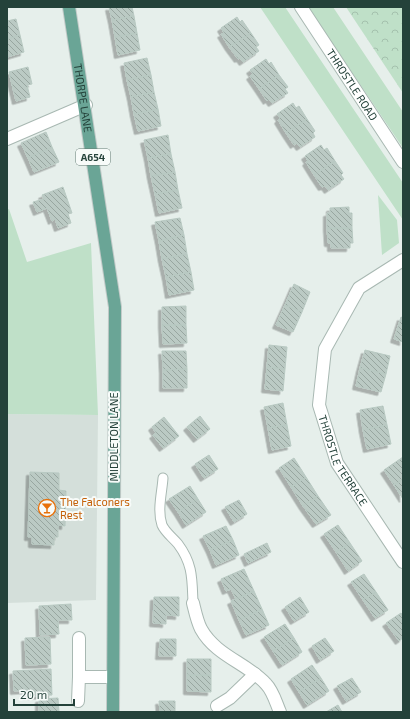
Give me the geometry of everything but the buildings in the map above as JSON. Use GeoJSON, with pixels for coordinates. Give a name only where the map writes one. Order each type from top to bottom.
{"type":"FeatureCollection","features":[{"type":"Feature","properties":{"kind":"main road","name":"THORPE LANE"},"geometry":{"type":"LineString","coordinates":[[69,7],[86,105],[115,307]]}},
{"type":"Feature","properties":{"kind":"main road","name":"MIDDLETON LANE"},"geometry":{"type":"LineString","coordinates":[[113,712],[115,307]]}},
{"type":"Feature","properties":{"kind":"street","name":"THROSTLE ROAD"},"geometry":{"type":"LineString","coordinates":[[307,9],[403,162]]}},
{"type":"Feature","properties":{"kind":"street"},"geometry":{"type":"LineString","coordinates":[[7,138],[86,105]]}},
{"type":"Feature","properties":{"kind":"street","name":"THROSTLE TERRACE"},"geometry":{"type":"LineString","coordinates":[[403,260],[359,288],[325,349],[319,405],[337,463],[403,562]]}},
{"type":"Feature","properties":{"kind":"street"},"geometry":{"type":"LineString","coordinates":[[193,603],[201,629],[214,644],[231,659],[254,674],[267,685],[280,712]]}},
{"type":"Feature","properties":{"kind":"street"},"geometry":{"type":"LineString","coordinates":[[78,701],[79,638]]}},
{"type":"Feature","properties":{"kind":"street"},"geometry":{"type":"LineString","coordinates":[[218,706],[230,698],[254,674]]}},
{"type":"Feature","properties":{"kind":"street"},"geometry":{"type":"LineString","coordinates":[[79,677],[113,677]]}},
{"type":"Feature","properties":{"kind":"lane"},"geometry":{"type":"LineString","coordinates":[[163,478],[160,504],[161,519],[164,528],[181,549],[191,568],[193,603]]}},
{"type":"Feature","properties":{"kind":"shaded area"},"geometry":{"type":"Polygon","coordinates":[[[7,414],[98,415],[96,600],[7,603],[7,414]]]}},
{"type":"Feature","properties":{"kind":"green space"},"geometry":{"type":"Polygon","coordinates":[[[260,7],[285,7],[403,183],[403,220],[260,7]]]}},
{"type":"Feature","properties":{"kind":"green space"},"geometry":{"type":"Polygon","coordinates":[[[308,7],[333,7],[403,112],[403,148],[308,7]]]}},
{"type":"Feature","properties":{"kind":"green space"},"geometry":{"type":"Polygon","coordinates":[[[346,7],[403,7],[403,93],[346,7]]]}},
{"type":"Feature","properties":{"kind":"green space"},"geometry":{"type":"Polygon","coordinates":[[[378,195],[397,220],[399,243],[382,255],[378,195]]]}},
{"type":"Feature","properties":{"kind":"green space"},"geometry":{"type":"Polygon","coordinates":[[[9,209],[27,262],[91,243],[98,415],[7,414],[7,210],[9,209]]]}},
{"type":"Feature","properties":{"kind":"place","name":"The Falconers Rest"},"geometry":{"type":"Point","coordinates":[47,508]}}]}
